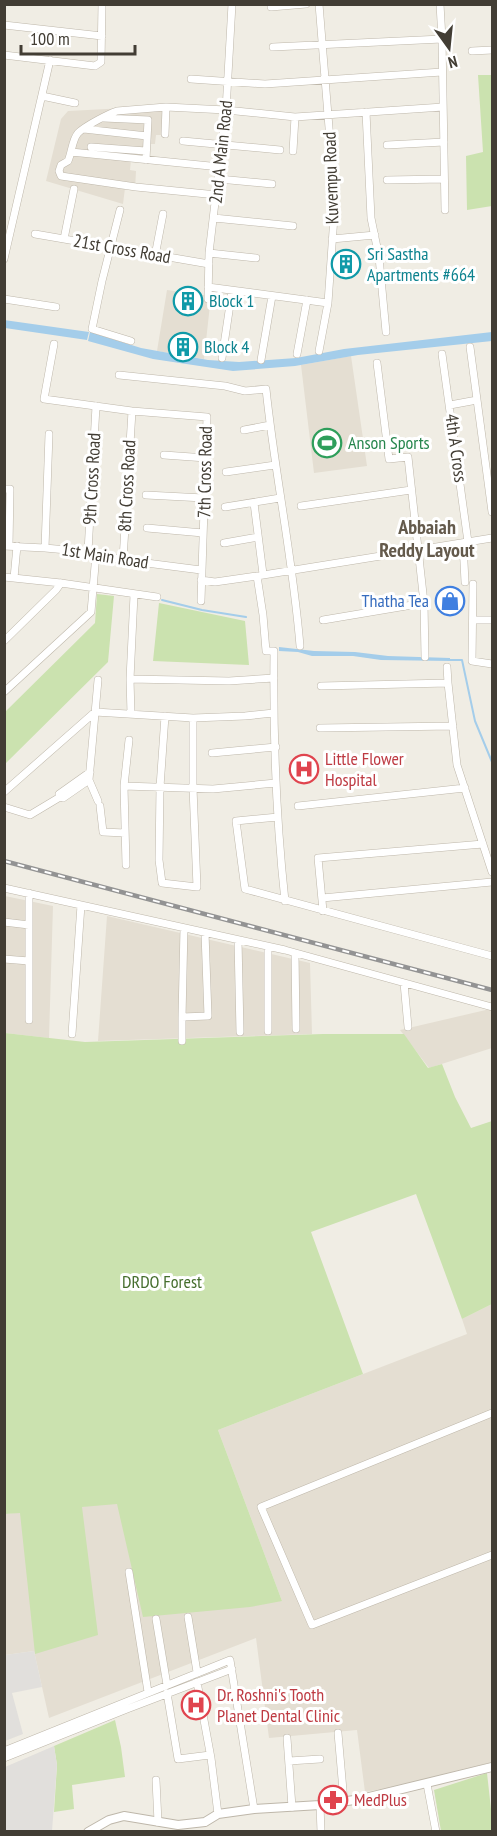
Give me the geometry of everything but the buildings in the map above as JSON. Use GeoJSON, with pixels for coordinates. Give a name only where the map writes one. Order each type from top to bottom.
{"type":"FeatureCollection","features":[{"type":"Feature","properties":{"kind":"street"},"geometry":{"type":"LineString","coordinates":[[5,57],[95,66],[101,62],[102,4]]}},
{"type":"Feature","properties":{"kind":"street","name":"2nd A Main Road"},"geometry":{"type":"LineString","coordinates":[[208,298],[209,254],[226,110],[231,4]]}},
{"type":"Feature","properties":{"kind":"street"},"geometry":{"type":"LineString","coordinates":[[272,7],[306,4]]}},
{"type":"Feature","properties":{"kind":"street","name":"Kuvempu Road"},"geometry":{"type":"LineString","coordinates":[[319,4],[335,202],[328,303],[319,351]]}},
{"type":"Feature","properties":{"kind":"street"},"geometry":{"type":"LineString","coordinates":[[440,4],[446,210]]}},
{"type":"Feature","properties":{"kind":"street"},"geometry":{"type":"LineString","coordinates":[[4,25],[102,36]]}},
{"type":"Feature","properties":{"kind":"street"},"geometry":{"type":"LineString","coordinates":[[273,47],[442,39]]}},
{"type":"Feature","properties":{"kind":"street"},"geometry":{"type":"LineString","coordinates":[[472,51],[492,50]]}},
{"type":"Feature","properties":{"kind":"street"},"geometry":{"type":"LineString","coordinates":[[4,259],[50,60]]}},
{"type":"Feature","properties":{"kind":"street"},"geometry":{"type":"LineString","coordinates":[[191,79],[265,84],[442,72]]}},
{"type":"Feature","properties":{"kind":"street"},"geometry":{"type":"LineString","coordinates":[[42,96],[75,103]]}},
{"type":"Feature","properties":{"kind":"street"},"geometry":{"type":"LineString","coordinates":[[217,195],[136,187],[61,176],[58,171],[61,165],[68,161],[78,133],[117,111],[166,107],[295,117],[443,107]]}},
{"type":"Feature","properties":{"kind":"street"},"geometry":{"type":"LineString","coordinates":[[165,134],[166,107]]}},
{"type":"Feature","properties":{"kind":"street"},"geometry":{"type":"LineString","coordinates":[[366,112],[369,184],[386,332]]}},
{"type":"Feature","properties":{"kind":"street"},"geometry":{"type":"LineString","coordinates":[[293,151],[295,117]]}},
{"type":"Feature","properties":{"kind":"street"},"geometry":{"type":"LineString","coordinates":[[102,118],[148,120],[146,151],[148,160]]}},
{"type":"Feature","properties":{"kind":"street"},"geometry":{"type":"LineString","coordinates":[[84,129],[147,136]]}},
{"type":"Feature","properties":{"kind":"street"},"geometry":{"type":"LineString","coordinates":[[183,141],[280,150]]}},
{"type":"Feature","properties":{"kind":"street"},"geometry":{"type":"LineString","coordinates":[[387,145],[444,142]]}},
{"type":"Feature","properties":{"kind":"street"},"geometry":{"type":"LineString","coordinates":[[91,147],[146,151]]}},
{"type":"Feature","properties":{"kind":"street"},"geometry":{"type":"LineString","coordinates":[[71,152],[220,167]]}},
{"type":"Feature","properties":{"kind":"street"},"geometry":{"type":"LineString","coordinates":[[387,180],[444,178]]}},
{"type":"Feature","properties":{"kind":"street"},"geometry":{"type":"LineString","coordinates":[[219,179],[272,184]]}},
{"type":"Feature","properties":{"kind":"street"},"geometry":{"type":"LineString","coordinates":[[64,239],[74,189]]}},
{"type":"Feature","properties":{"kind":"street"},"geometry":{"type":"LineString","coordinates":[[120,210],[92,329],[131,341]]}},
{"type":"Feature","properties":{"kind":"street"},"geometry":{"type":"LineString","coordinates":[[154,256],[163,214]]}},
{"type":"Feature","properties":{"kind":"street"},"geometry":{"type":"LineString","coordinates":[[214,218],[292,226]]}},
{"type":"Feature","properties":{"kind":"street","name":"21st Cross Road"},"geometry":{"type":"LineString","coordinates":[[35,234],[209,264]]}},
{"type":"Feature","properties":{"kind":"street"},"geometry":{"type":"LineString","coordinates":[[332,239],[375,235]]}},
{"type":"Feature","properties":{"kind":"street"},"geometry":{"type":"LineString","coordinates":[[209,254],[256,258]]}},
{"type":"Feature","properties":{"kind":"street"},"geometry":{"type":"LineString","coordinates":[[208,287],[328,303]]}},
{"type":"Feature","properties":{"kind":"street"},"geometry":{"type":"LineString","coordinates":[[222,358],[232,291]]}},
{"type":"Feature","properties":{"kind":"street"},"geometry":{"type":"LineString","coordinates":[[261,360],[272,296]]}},
{"type":"Feature","properties":{"kind":"street"},"geometry":{"type":"LineString","coordinates":[[4,299],[56,307]]}},
{"type":"Feature","properties":{"kind":"street"},"geometry":{"type":"LineString","coordinates":[[297,354],[307,300]]}},
{"type":"Feature","properties":{"kind":"street","name":"7th Cross Road"},"geometry":{"type":"LineString","coordinates":[[54,344],[44,399],[132,411],[207,417],[201,601]]}},
{"type":"Feature","properties":{"kind":"street"},"geometry":{"type":"LineString","coordinates":[[470,347],[492,512]]}},
{"type":"Feature","properties":{"kind":"street","name":"4th A Cross"},"geometry":{"type":"LineString","coordinates":[[442,354],[465,542],[465,582]]}},
{"type":"Feature","properties":{"kind":"street"},"geometry":{"type":"LineString","coordinates":[[377,363],[389,459],[408,457],[424,603],[425,657]]}},
{"type":"Feature","properties":{"kind":"street"},"geometry":{"type":"LineString","coordinates":[[119,375],[215,384],[244,391],[266,389],[275,465],[292,569],[300,646]]}},
{"type":"Feature","properties":{"kind":"street"},"geometry":{"type":"LineString","coordinates":[[450,405],[477,400]]}},
{"type":"Feature","properties":{"kind":"street","name":"9th Cross Road"},"geometry":{"type":"LineString","coordinates":[[88,552],[96,406]]}},
{"type":"Feature","properties":{"kind":"street"},"geometry":{"type":"LineString","coordinates":[[207,407],[207,417]]}},
{"type":"Feature","properties":{"kind":"street","name":"8th Cross Road"},"geometry":{"type":"LineString","coordinates":[[123,560],[132,411]]}},
{"type":"Feature","properties":{"kind":"street"},"geometry":{"type":"LineString","coordinates":[[244,430],[270,425]]}},
{"type":"Feature","properties":{"kind":"street"},"geometry":{"type":"LineString","coordinates":[[45,548],[49,434]]}},
{"type":"Feature","properties":{"kind":"street"},"geometry":{"type":"LineString","coordinates":[[164,455],[206,458]]}},
{"type":"Feature","properties":{"kind":"street"},"geometry":{"type":"LineString","coordinates":[[226,472],[275,465]]}},
{"type":"Feature","properties":{"kind":"street"},"geometry":{"type":"LineString","coordinates":[[7,489],[14,578]]}},
{"type":"Feature","properties":{"kind":"street"},"geometry":{"type":"LineString","coordinates":[[301,506],[411,490]]}},
{"type":"Feature","properties":{"kind":"street"},"geometry":{"type":"LineString","coordinates":[[146,495],[204,498]]}},
{"type":"Feature","properties":{"kind":"street"},"geometry":{"type":"LineString","coordinates":[[225,507],[280,498]]}},
{"type":"Feature","properties":{"kind":"street"},"geometry":{"type":"LineString","coordinates":[[254,503],[267,651],[274,651],[276,783],[285,901]]}},
{"type":"Feature","properties":{"kind":"street"},"geometry":{"type":"LineString","coordinates":[[147,528],[203,533]]}},
{"type":"Feature","properties":{"kind":"street"},"geometry":{"type":"LineString","coordinates":[[224,543],[258,537]]}},
{"type":"Feature","properties":{"kind":"street"},"geometry":{"type":"LineString","coordinates":[[201,580],[215,582],[492,538]]}},
{"type":"Feature","properties":{"kind":"street","name":"1st Main Road"},"geometry":{"type":"LineString","coordinates":[[10,546],[88,552],[123,560],[201,570]]}},
{"type":"Feature","properties":{"kind":"street"},"geometry":{"type":"LineString","coordinates":[[4,692],[91,612],[96,554]]}},
{"type":"Feature","properties":{"kind":"street"},"geometry":{"type":"LineString","coordinates":[[4,577],[157,597]]}},
{"type":"Feature","properties":{"kind":"street"},"geometry":{"type":"LineString","coordinates":[[4,641],[56,590],[60,583]]}},
{"type":"Feature","properties":{"kind":"street"},"geometry":{"type":"LineString","coordinates":[[473,584],[472,661],[492,664]]}},
{"type":"Feature","properties":{"kind":"street"},"geometry":{"type":"LineString","coordinates":[[131,714],[130,679],[134,595]]}},
{"type":"Feature","properties":{"kind":"street"},"geometry":{"type":"LineString","coordinates":[[323,620],[424,603]]}},
{"type":"Feature","properties":{"kind":"street"},"geometry":{"type":"LineString","coordinates":[[473,620],[492,620]]}},
{"type":"Feature","properties":{"kind":"street"},"geometry":{"type":"LineString","coordinates":[[447,667],[457,765],[492,872]]}},
{"type":"Feature","properties":{"kind":"street"},"geometry":{"type":"LineString","coordinates":[[130,679],[229,681],[274,678]]}},
{"type":"Feature","properties":{"kind":"street"},"geometry":{"type":"LineString","coordinates":[[98,680],[90,776],[99,804],[103,832],[125,833]]}},
{"type":"Feature","properties":{"kind":"street"},"geometry":{"type":"LineString","coordinates":[[321,686],[448,683]]}},
{"type":"Feature","properties":{"kind":"street"},"geometry":{"type":"LineString","coordinates":[[4,792],[94,712],[193,718],[274,713]]}},
{"type":"Feature","properties":{"kind":"street"},"geometry":{"type":"LineString","coordinates":[[165,716],[160,787],[159,860],[162,883],[197,887],[193,718]]}},
{"type":"Feature","properties":{"kind":"street"},"geometry":{"type":"LineString","coordinates":[[320,728],[453,726]]}},
{"type":"Feature","properties":{"kind":"street"},"geometry":{"type":"LineString","coordinates":[[126,865],[124,786],[129,740]]}},
{"type":"Feature","properties":{"kind":"street"},"geometry":{"type":"LineString","coordinates":[[212,753],[276,747]]}},
{"type":"Feature","properties":{"kind":"street"},"geometry":{"type":"LineString","coordinates":[[4,807],[30,815],[60,797],[63,798],[90,776]]}},
{"type":"Feature","properties":{"kind":"street"},"geometry":{"type":"LineString","coordinates":[[124,786],[213,789],[276,783]]}},
{"type":"Feature","properties":{"kind":"street"},"geometry":{"type":"LineString","coordinates":[[298,806],[465,788]]}},
{"type":"Feature","properties":{"kind":"street"},"geometry":{"type":"LineString","coordinates":[[278,817],[236,821],[245,889],[492,956]]}},
{"type":"Feature","properties":{"kind":"street"},"geometry":{"type":"LineString","coordinates":[[323,911],[318,858],[483,844]]}},
{"type":"Feature","properties":{"kind":"street"},"geometry":{"type":"LineString","coordinates":[[322,898],[492,882]]}},
{"type":"Feature","properties":{"kind":"street"},"geometry":{"type":"LineString","coordinates":[[4,888],[295,953],[492,1007]]}},
{"type":"Feature","properties":{"kind":"street"},"geometry":{"type":"LineString","coordinates":[[29,893],[29,1020]]}},
{"type":"Feature","properties":{"kind":"street"},"geometry":{"type":"LineString","coordinates":[[72,1034],[81,905]]}},
{"type":"Feature","properties":{"kind":"street"},"geometry":{"type":"LineString","coordinates":[[4,922],[29,925]]}},
{"type":"Feature","properties":{"kind":"street"},"geometry":{"type":"LineString","coordinates":[[182,1041],[184,928]]}},
{"type":"Feature","properties":{"kind":"street"},"geometry":{"type":"LineString","coordinates":[[182,1017],[208,1016],[205,933]]}},
{"type":"Feature","properties":{"kind":"street"},"geometry":{"type":"LineString","coordinates":[[238,940],[240,1032]]}},
{"type":"Feature","properties":{"kind":"street"},"geometry":{"type":"LineString","coordinates":[[268,947],[268,1031]]}},
{"type":"Feature","properties":{"kind":"street"},"geometry":{"type":"LineString","coordinates":[[295,953],[296,1029]]}},
{"type":"Feature","properties":{"kind":"street"},"geometry":{"type":"LineString","coordinates":[[4,959],[29,961]]}},
{"type":"Feature","properties":{"kind":"street"},"geometry":{"type":"LineString","coordinates":[[404,983],[408,1027]]}},
{"type":"Feature","properties":{"kind":"street"},"geometry":{"type":"LineString","coordinates":[[492,1413],[261,1507],[312,1625],[492,1555]]}},
{"type":"Feature","properties":{"kind":"street"},"geometry":{"type":"LineString","coordinates":[[129,1572],[148,1692]]}},
{"type":"Feature","properties":{"kind":"street"},"geometry":{"type":"LineString","coordinates":[[188,1617],[197,1672]]}},
{"type":"Feature","properties":{"kind":"street"},"geometry":{"type":"LineString","coordinates":[[156,1619],[167,1685]]}},
{"type":"Feature","properties":{"kind":"street"},"geometry":{"type":"LineString","coordinates":[[4,1758],[148,1692],[230,1660],[254,1809]]}},
{"type":"Feature","properties":{"kind":"street"},"geometry":{"type":"LineString","coordinates":[[4,1751],[232,1669]]}},
{"type":"Feature","properties":{"kind":"street"},"geometry":{"type":"LineString","coordinates":[[197,1682],[218,1814]]}},
{"type":"Feature","properties":{"kind":"street"},"geometry":{"type":"LineString","coordinates":[[167,1693],[178,1759],[210,1755]]}},
{"type":"Feature","properties":{"kind":"street"},"geometry":{"type":"LineString","coordinates":[[338,1733],[344,1802]]}},
{"type":"Feature","properties":{"kind":"street"},"geometry":{"type":"LineString","coordinates":[[288,1738],[292,1807]]}},
{"type":"Feature","properties":{"kind":"street"},"geometry":{"type":"LineString","coordinates":[[289,1761],[320,1759]]}},
{"type":"Feature","properties":{"kind":"street"},"geometry":{"type":"LineString","coordinates":[[88,1832],[109,1820],[124,1816],[178,1828],[198,1827],[218,1814],[344,1802],[492,1767]]}},
{"type":"Feature","properties":{"kind":"street"},"geometry":{"type":"LineString","coordinates":[[156,1780],[158,1822]]}},
{"type":"Feature","properties":{"kind":"street"},"geometry":{"type":"LineString","coordinates":[[427,1784],[436,1832]]}},
{"type":"Feature","properties":{"kind":"street"},"geometry":{"type":"LineString","coordinates":[[320,1805],[321,1832]]}},
{"type":"Feature","properties":{"kind":"shaded area"},"geometry":{"type":"Polygon","coordinates":[[[165,106],[163,135],[156,135],[155,144],[150,144],[149,161],[131,160],[130,170],[136,171],[135,190],[125,188],[123,204],[46,181],[61,119],[68,111],[165,106]]]}},
{"type":"Feature","properties":{"kind":"shaded area"},"geometry":{"type":"Polygon","coordinates":[[[167,290],[211,296],[204,359],[157,351],[167,290]]]}},
{"type":"Feature","properties":{"kind":"shaded area"},"geometry":{"type":"Polygon","coordinates":[[[351,356],[367,466],[314,473],[301,365],[351,356]]]}},
{"type":"Feature","properties":{"kind":"shaded area"},"geometry":{"type":"Polygon","coordinates":[[[5,896],[53,906],[49,1038],[5,1033],[5,896]]]}},
{"type":"Feature","properties":{"kind":"shaded area"},"geometry":{"type":"Polygon","coordinates":[[[107,916],[310,963],[312,1034],[98,1041],[107,916]]]}},
{"type":"Feature","properties":{"kind":"shaded area"},"geometry":{"type":"Polygon","coordinates":[[[492,1010],[492,1048],[429,1068],[400,1030],[492,1010]]]}},
{"type":"Feature","properties":{"kind":"shaded area"},"geometry":{"type":"Polygon","coordinates":[[[492,1304],[492,1762],[423,1782],[365,1792],[357,1730],[269,1738],[256,1638],[49,1718],[34,1651],[5,1655],[5,1514],[117,1503],[282,1601],[218,1430],[467,1334],[462,1319],[492,1304]]]}},
{"type":"Feature","properties":{"kind":"shaded area"},"geometry":{"type":"Polygon","coordinates":[[[34,1651],[42,1687],[12,1693],[23,1734],[5,1741],[5,1655],[34,1651]]]}},
{"type":"Feature","properties":{"kind":"shaded area"},"geometry":{"type":"Polygon","coordinates":[[[54,1746],[57,1765],[52,1831],[5,1831],[5,1767],[54,1746]]]}},
{"type":"Feature","properties":{"kind":"green space"},"geometry":{"type":"Polygon","coordinates":[[[478,75],[492,75],[492,206],[467,210],[466,156],[483,152],[478,75]]]}},
{"type":"Feature","properties":{"kind":"green space"},"geometry":{"type":"Polygon","coordinates":[[[97,594],[114,596],[108,662],[5,764],[5,712],[95,623],[97,594]]]}},
{"type":"Feature","properties":{"kind":"green space"},"geometry":{"type":"Polygon","coordinates":[[[159,603],[245,621],[249,665],[153,661],[159,603]]]}},
{"type":"Feature","properties":{"kind":"green space","name":"DRDO Forest"},"geometry":{"type":"Polygon","coordinates":[[[5,1033],[85,1042],[323,1034],[404,1034],[428,1068],[442,1064],[471,1128],[492,1121],[492,1304],[462,1319],[416,1194],[311,1232],[363,1374],[218,1430],[282,1601],[250,1607],[143,1617],[117,1504],[82,1507],[98,1635],[35,1654],[20,1513],[5,1514],[5,1033]]]}},
{"type":"Feature","properties":{"kind":"green space"},"geometry":{"type":"Polygon","coordinates":[[[115,1720],[125,1777],[72,1785],[74,1809],[54,1812],[57,1765],[54,1746],[115,1720]]]}},
{"type":"Feature","properties":{"kind":"green space"},"geometry":{"type":"Polygon","coordinates":[[[487,1773],[492,1831],[441,1831],[434,1790],[487,1773]]]}},
{"type":"Feature","properties":{"kind":"water"},"geometry":{"type":"Polygon","coordinates":[[[4,320],[89,332],[87,340],[5,328],[4,320]]]}},
{"type":"Feature","properties":{"kind":"water"},"geometry":{"type":"Polygon","coordinates":[[[90,332],[141,348],[208,360],[239,362],[296,358],[344,349],[492,332],[492,341],[358,355],[295,366],[233,371],[153,359],[88,341],[90,332]]]}},
{"type":"Feature","properties":{"kind":"water"},"geometry":{"type":"Polygon","coordinates":[[[279,647],[388,656],[450,658],[450,661],[312,656],[298,652],[279,651],[279,647]]]}},
{"type":"Feature","properties":{"kind":"waterway"},"geometry":{"type":"LineString","coordinates":[[162,600],[202,610],[246,617]]}},
{"type":"Feature","properties":{"kind":"waterway"},"geometry":{"type":"LineString","coordinates":[[448,660],[462,660],[475,721],[492,762],[492,768]]}},
{"type":"Feature","properties":{"kind":"railway"},"geometry":{"type":"LineString","coordinates":[[4,861],[492,990]]}},
{"type":"Feature","properties":{"kind":"place","name":"Sri Sastha Apartments #664"},"geometry":{"type":"Point","coordinates":[346,264]}},
{"type":"Feature","properties":{"kind":"place","name":"Block 1"},"geometry":{"type":"Point","coordinates":[188,301]}},
{"type":"Feature","properties":{"kind":"place","name":"Block 4"},"geometry":{"type":"Point","coordinates":[183,347]}},
{"type":"Feature","properties":{"kind":"place","name":"Anson Sports"},"geometry":{"type":"Point","coordinates":[327,443]}},
{"type":"Feature","properties":{"kind":"place","name":"Thatha Tea"},"geometry":{"type":"Point","coordinates":[450,601]}},
{"type":"Feature","properties":{"kind":"place","name":"Little Flower Hospital"},"geometry":{"type":"Point","coordinates":[304,769]}},
{"type":"Feature","properties":{"kind":"place","name":"Dr. Roshni's Tooth Planet Dental Clinic"},"geometry":{"type":"Point","coordinates":[196,1705]}},
{"type":"Feature","properties":{"kind":"place","name":"MedPlus"},"geometry":{"type":"Point","coordinates":[333,1800]}},
{"type":"Feature","properties":{"kind":"district","name":"Abbaiah Reddy Layout"},"geometry":{"type":"Point","coordinates":[427,538]}}]}
